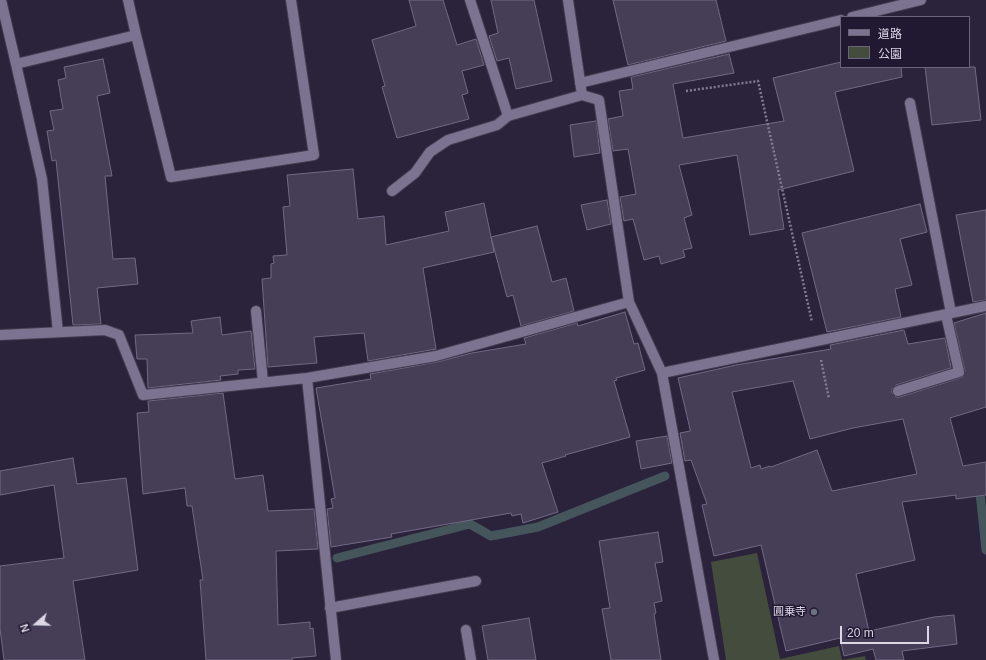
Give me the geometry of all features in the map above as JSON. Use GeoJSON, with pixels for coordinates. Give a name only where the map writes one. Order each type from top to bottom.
{"type":"FeatureCollection","features":[{"type":"Feature","properties":{"kind":"street"},"geometry":{"type":"LineString","coordinates":[[1,0],[42,179],[58,332]]}},
{"type":"Feature","properties":{"kind":"street"},"geometry":{"type":"LineString","coordinates":[[128,0],[171,177],[314,155],[291,0]]}},
{"type":"Feature","properties":{"kind":"street"},"geometry":{"type":"LineString","coordinates":[[470,0],[508,116]]}},
{"type":"Feature","properties":{"kind":"street"},"geometry":{"type":"LineString","coordinates":[[568,0],[582,95]]}},
{"type":"Feature","properties":{"kind":"street"},"geometry":{"type":"LineString","coordinates":[[856,16],[921,0]]}},
{"type":"Feature","properties":{"kind":"street"},"geometry":{"type":"LineString","coordinates":[[580,83],[840,20]]}},
{"type":"Feature","properties":{"kind":"street"},"geometry":{"type":"LineString","coordinates":[[16,64],[136,35]]}},
{"type":"Feature","properties":{"kind":"street"},"geometry":{"type":"LineString","coordinates":[[392,191],[415,173],[430,152],[448,140],[497,125],[508,116],[582,95],[599,100],[629,302],[662,373],[714,660]]}},
{"type":"Feature","properties":{"kind":"street"},"geometry":{"type":"LineString","coordinates":[[898,390],[959,372],[910,103]]}},
{"type":"Feature","properties":{"kind":"street"},"geometry":{"type":"LineString","coordinates":[[0,335],[105,330],[119,335],[143,396],[307,378],[436,356],[629,302]]}},
{"type":"Feature","properties":{"kind":"street"},"geometry":{"type":"LineString","coordinates":[[662,373],[986,306]]}},
{"type":"Feature","properties":{"kind":"street"},"geometry":{"type":"LineString","coordinates":[[256,311],[264,382]]}},
{"type":"Feature","properties":{"kind":"street"},"geometry":{"type":"LineString","coordinates":[[307,378],[336,660]]}},
{"type":"Feature","properties":{"kind":"street"},"geometry":{"type":"LineString","coordinates":[[330,608],[476,581]]}},
{"type":"Feature","properties":{"kind":"street"},"geometry":{"type":"LineString","coordinates":[[466,630],[471,660]]}},
{"type":"Feature","properties":{"kind":"path"},"geometry":{"type":"LineString","coordinates":[[686,91],[758,80],[829,399]]}},
{"type":"Feature","properties":{"kind":"green space"},"geometry":{"type":"Polygon","coordinates":[[[757,553],[780,659],[839,646],[842,660],[726,660],[711,562],[757,553]]]}},
{"type":"Feature","properties":{"kind":"green space"},"geometry":{"type":"Polygon","coordinates":[[[865,656],[866,660],[842,660],[865,656]]]}},
{"type":"Feature","properties":{"kind":"building"},"geometry":{"type":"Polygon","coordinates":[[[409,0],[443,0],[457,45],[476,39],[484,65],[462,71],[468,93],[462,95],[469,119],[397,138],[382,87],[385,86],[372,40],[416,26],[409,0]]]}},
{"type":"Feature","properties":{"kind":"building"},"geometry":{"type":"Polygon","coordinates":[[[491,0],[534,0],[552,81],[516,89],[509,58],[497,61],[489,36],[498,33],[491,0]]]}},
{"type":"Feature","properties":{"kind":"building"},"geometry":{"type":"Polygon","coordinates":[[[613,0],[716,0],[726,41],[628,65],[613,0]]]}},
{"type":"Feature","properties":{"kind":"building"},"geometry":{"type":"Polygon","coordinates":[[[729,54],[734,73],[673,84],[683,138],[784,121],[773,78],[840,62],[840,68],[901,68],[902,77],[835,92],[854,171],[778,190],[784,229],[750,235],[737,155],[679,165],[692,215],[684,218],[692,248],[683,250],[685,257],[661,264],[659,256],[644,260],[633,219],[624,221],[620,197],[636,194],[628,149],[613,151],[608,119],[623,116],[619,91],[633,89],[631,77],[729,54]]]}},
{"type":"Feature","properties":{"kind":"building"},"geometry":{"type":"Polygon","coordinates":[[[103,59],[110,93],[97,96],[112,176],[105,176],[113,259],[135,258],[138,284],[97,288],[101,324],[73,325],[56,160],[52,161],[47,131],[54,130],[50,111],[63,109],[58,80],[66,78],[64,67],[103,59]]]}},
{"type":"Feature","properties":{"kind":"building"},"geometry":{"type":"Polygon","coordinates":[[[975,67],[981,120],[932,125],[925,68],[975,67]]]}},
{"type":"Feature","properties":{"kind":"building"},"geometry":{"type":"Polygon","coordinates":[[[596,121],[600,153],[574,157],[570,125],[596,121]]]}},
{"type":"Feature","properties":{"kind":"building"},"geometry":{"type":"Polygon","coordinates":[[[353,169],[358,219],[384,216],[386,245],[449,231],[445,212],[484,203],[494,252],[423,268],[436,349],[368,361],[364,333],[314,337],[317,363],[268,367],[262,279],[271,278],[271,264],[274,263],[273,256],[287,255],[283,207],[290,206],[287,175],[353,169]]]}},
{"type":"Feature","properties":{"kind":"building"},"geometry":{"type":"Polygon","coordinates":[[[607,200],[611,224],[587,230],[581,205],[607,200]]]}},
{"type":"Feature","properties":{"kind":"building"},"geometry":{"type":"Polygon","coordinates":[[[920,204],[927,232],[900,239],[912,285],[895,289],[901,317],[827,332],[802,233],[920,204]]]}},
{"type":"Feature","properties":{"kind":"building"},"geometry":{"type":"Polygon","coordinates":[[[986,210],[986,300],[973,302],[956,215],[986,210]]]}},
{"type":"Feature","properties":{"kind":"building"},"geometry":{"type":"Polygon","coordinates":[[[537,226],[552,282],[566,278],[574,311],[521,326],[513,295],[507,297],[491,237],[537,226]]]}},
{"type":"Feature","properties":{"kind":"building"},"geometry":{"type":"Polygon","coordinates":[[[625,312],[634,344],[638,343],[645,370],[616,378],[617,380],[614,381],[630,437],[542,463],[558,512],[523,523],[521,514],[512,516],[511,513],[391,534],[392,537],[331,547],[327,509],[333,508],[331,499],[335,498],[316,388],[371,379],[370,374],[437,362],[472,353],[526,344],[524,338],[577,323],[578,326],[625,312]]]}},
{"type":"Feature","properties":{"kind":"building"},"geometry":{"type":"Polygon","coordinates":[[[986,313],[986,407],[950,418],[963,466],[986,462],[986,495],[956,499],[956,495],[902,502],[915,560],[856,574],[869,631],[934,617],[954,615],[957,644],[902,651],[904,660],[876,660],[873,649],[844,656],[840,638],[786,651],[761,545],[714,556],[702,505],[707,504],[691,460],[685,461],[680,433],[690,431],[690,429],[678,378],[736,365],[831,349],[830,345],[904,330],[908,344],[945,338],[951,368],[896,385],[892,389],[892,393],[896,397],[900,397],[963,377],[965,371],[954,323],[986,313]],[[793,381],[732,392],[751,468],[760,465],[761,469],[771,467],[817,450],[832,491],[917,474],[903,419],[853,428],[810,439],[793,381]]]}},
{"type":"Feature","properties":{"kind":"building"},"geometry":{"type":"Polygon","coordinates":[[[220,317],[222,335],[251,331],[255,369],[238,370],[238,374],[220,376],[221,380],[148,388],[147,359],[137,359],[135,335],[193,333],[191,321],[220,317]]]}},
{"type":"Feature","properties":{"kind":"building"},"geometry":{"type":"Polygon","coordinates":[[[223,393],[235,479],[263,475],[268,511],[314,509],[318,549],[276,551],[278,625],[310,622],[310,629],[313,628],[316,656],[292,658],[292,660],[206,660],[200,580],[203,580],[192,506],[187,506],[185,488],[143,494],[137,413],[149,412],[148,401],[223,393]]]}},
{"type":"Feature","properties":{"kind":"building"},"geometry":{"type":"Polygon","coordinates":[[[667,436],[672,463],[641,469],[636,441],[667,436]]]}},
{"type":"Feature","properties":{"kind":"building"},"geometry":{"type":"Polygon","coordinates":[[[73,458],[77,484],[126,478],[138,570],[73,581],[85,660],[4,660],[0,629],[0,566],[64,558],[54,485],[0,495],[0,471],[73,458]]]}},
{"type":"Feature","properties":{"kind":"building"},"geometry":{"type":"Polygon","coordinates":[[[658,532],[663,562],[655,563],[662,601],[654,603],[656,613],[654,614],[661,660],[611,660],[602,609],[610,608],[599,541],[658,532]]]}},
{"type":"Feature","properties":{"kind":"building"},"geometry":{"type":"Polygon","coordinates":[[[529,618],[536,660],[488,660],[482,626],[529,618]]]}},
{"type":"Feature","properties":{"kind":"waterway"},"geometry":{"type":"LineString","coordinates":[[337,558],[470,524],[491,536],[538,527],[665,476]]}},
{"type":"Feature","properties":{"kind":"waterway"},"geometry":{"type":"LineString","coordinates":[[980,493],[986,550]]}},
{"type":"Feature","properties":{"kind":"place","name":"圓乗寺"},"geometry":{"type":"Point","coordinates":[814,612]}}]}
